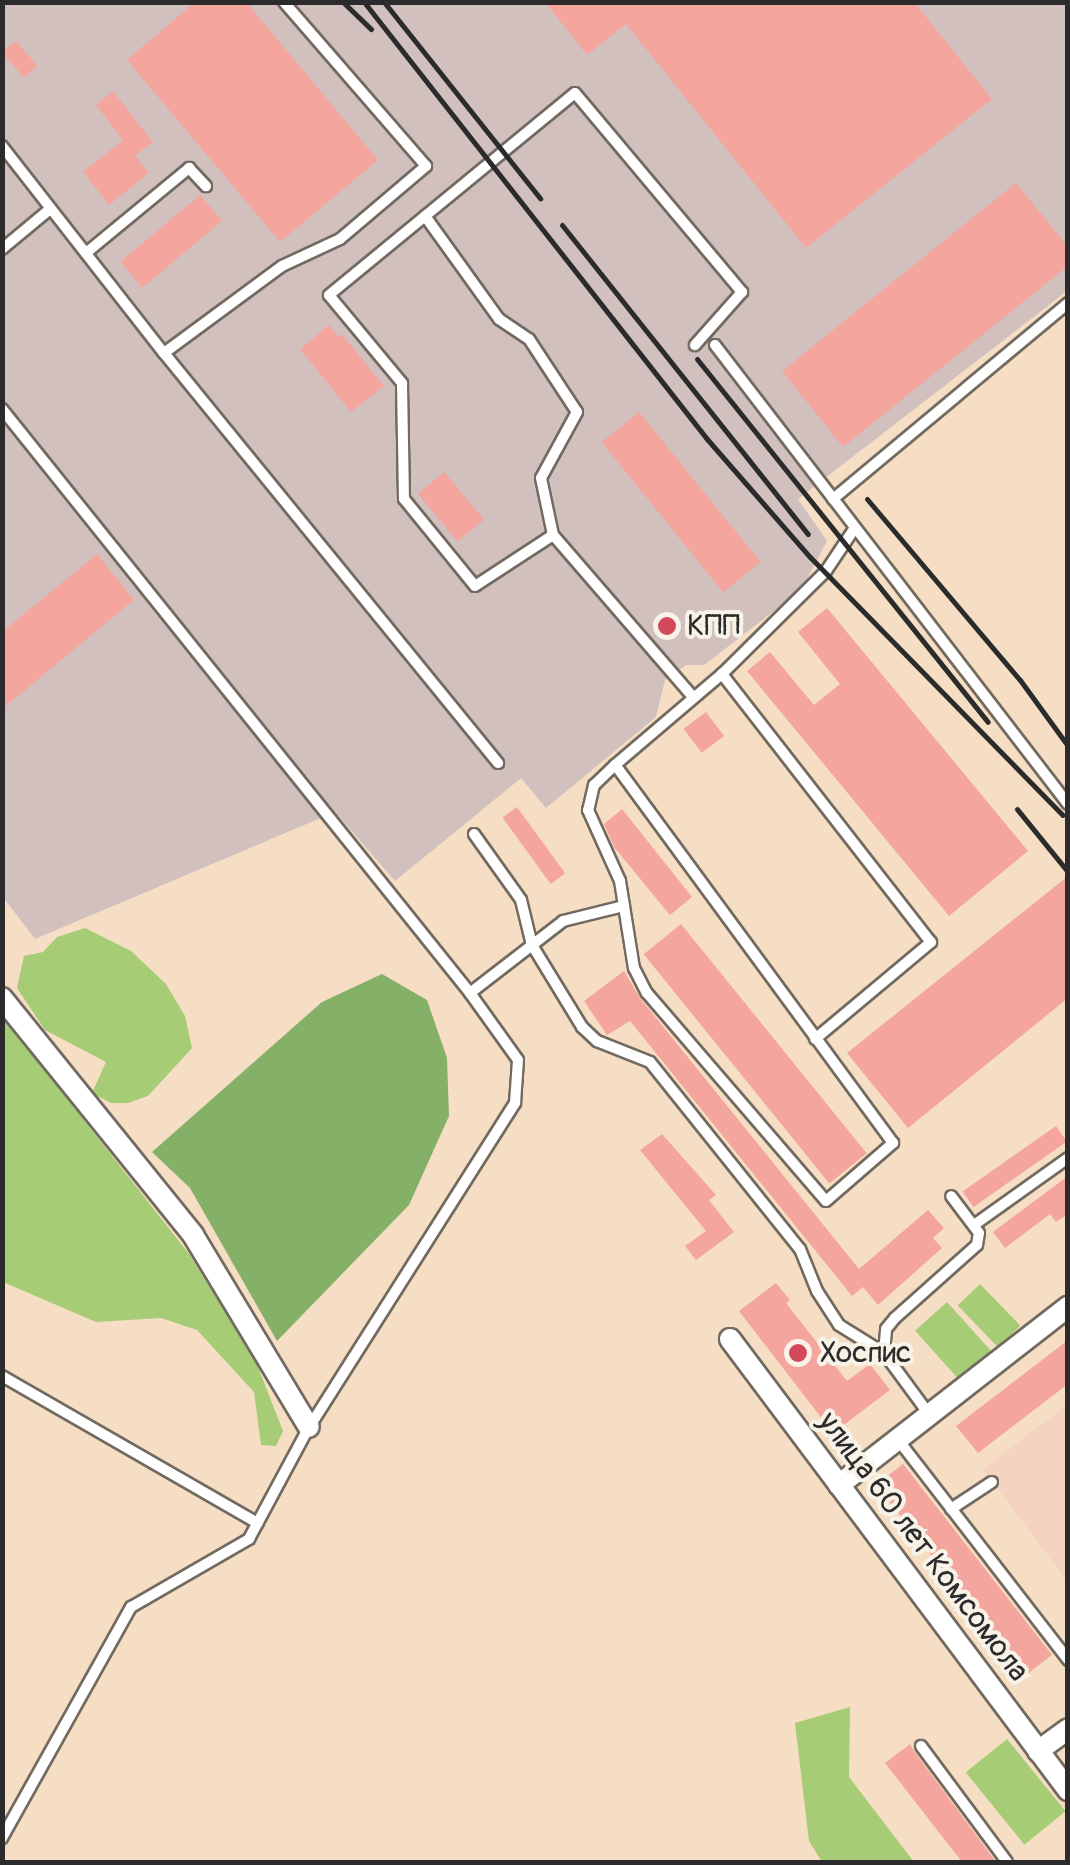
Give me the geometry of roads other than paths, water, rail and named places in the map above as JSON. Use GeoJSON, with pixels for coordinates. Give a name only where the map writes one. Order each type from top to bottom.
{"type":"FeatureCollection","features":[{"type":"Feature","properties":{"kind":"street"},"geometry":{"type":"LineString","coordinates":[[2,998],[193,1234],[309,1427]]}},
{"type":"Feature","properties":{"kind":"street"},"geometry":{"type":"LineString","coordinates":[[839,1485],[899,1442],[1068,1306]]}},
{"type":"Feature","properties":{"kind":"street","name":"улица 60 лет Комсомола"},"geometry":{"type":"LineString","coordinates":[[730,1338],[1068,1790]]}},
{"type":"Feature","properties":{"kind":"street"},"geometry":{"type":"LineString","coordinates":[[1038,1751],[1068,1729]]}},
{"type":"Feature","properties":{"kind":"lane"},"geometry":{"type":"LineString","coordinates":[[164,353],[282,266],[340,239],[426,166],[284,2]]}},
{"type":"Feature","properties":{"kind":"lane"},"geometry":{"type":"LineString","coordinates":[[553,534],[475,586],[404,499],[402,383],[330,294],[575,93],[742,292],[695,345]]}},
{"type":"Feature","properties":{"kind":"lane"},"geometry":{"type":"LineString","coordinates":[[2,146],[164,353],[498,763]]}},
{"type":"Feature","properties":{"kind":"lane"},"geometry":{"type":"LineString","coordinates":[[86,253],[189,168],[206,186]]}},
{"type":"Feature","properties":{"kind":"lane"},"geometry":{"type":"LineString","coordinates":[[2,249],[50,209]]}},
{"type":"Feature","properties":{"kind":"lane"},"geometry":{"type":"LineString","coordinates":[[424,216],[500,319],[528,340],[577,412],[541,478],[553,534],[693,698]]}},
{"type":"Feature","properties":{"kind":"lane"},"geometry":{"type":"LineString","coordinates":[[833,499],[1068,303]]}},
{"type":"Feature","properties":{"kind":"lane"},"geometry":{"type":"LineString","coordinates":[[714,345],[1068,804]]}},
{"type":"Feature","properties":{"kind":"lane"},"geometry":{"type":"LineString","coordinates":[[2,408],[470,993],[518,1060],[515,1103],[309,1427],[249,1539],[132,1607],[2,1838]]}},
{"type":"Feature","properties":{"kind":"lane"},"geometry":{"type":"LineString","coordinates":[[615,764],[893,1143],[826,1201],[647,992],[630,956],[620,881],[588,810],[594,785],[615,764],[722,674],[826,571],[854,529]]}},
{"type":"Feature","properties":{"kind":"lane"},"geometry":{"type":"LineString","coordinates":[[722,674],[931,942],[815,1038]]}},
{"type":"Feature","properties":{"kind":"lane"},"geometry":{"type":"LineString","coordinates":[[474,834],[521,900],[532,945],[582,1027],[597,1041],[650,1062],[800,1249],[817,1291],[839,1324],[884,1353],[930,1414]]}},
{"type":"Feature","properties":{"kind":"lane"},"geometry":{"type":"LineString","coordinates":[[470,993],[563,921],[624,906]]}},
{"type":"Feature","properties":{"kind":"lane"},"geometry":{"type":"LineString","coordinates":[[974,1225],[1068,1158]]}},
{"type":"Feature","properties":{"kind":"lane"},"geometry":{"type":"LineString","coordinates":[[884,1353],[886,1329],[895,1318],[975,1250],[979,1239],[974,1225],[951,1196]]}},
{"type":"Feature","properties":{"kind":"lane"},"geometry":{"type":"LineString","coordinates":[[2,1376],[258,1522]]}},
{"type":"Feature","properties":{"kind":"lane"},"geometry":{"type":"LineString","coordinates":[[899,1442],[1068,1660]]}},
{"type":"Feature","properties":{"kind":"lane"},"geometry":{"type":"LineString","coordinates":[[951,1509],[992,1482]]}},
{"type":"Feature","properties":{"kind":"lane"},"geometry":{"type":"LineString","coordinates":[[921,1746],[1008,1862]]}},
{"type":"Feature","properties":{"kind":"railway"},"geometry":{"type":"LineString","coordinates":[[343,2],[371,29]]}},
{"type":"Feature","properties":{"kind":"railway"},"geometry":{"type":"LineString","coordinates":[[364,2],[707,439],[810,557],[1063,815]]}},
{"type":"Feature","properties":{"kind":"railway"},"geometry":{"type":"LineString","coordinates":[[384,2],[540,198]]}},
{"type":"Feature","properties":{"kind":"railway"},"geometry":{"type":"LineString","coordinates":[[562,225],[808,534]]}},
{"type":"Feature","properties":{"kind":"railway"},"geometry":{"type":"LineString","coordinates":[[697,359],[988,722]]}},
{"type":"Feature","properties":{"kind":"railway"},"geometry":{"type":"LineString","coordinates":[[867,499],[1020,680],[1068,746]]}},
{"type":"Feature","properties":{"kind":"railway"},"geometry":{"type":"LineString","coordinates":[[1017,809],[1068,872]]}},
{"type":"Feature","properties":{"kind":"place","name":"КПП"},"geometry":{"type":"Point","coordinates":[667,626]}},
{"type":"Feature","properties":{"kind":"place","name":"Хоспис"},"geometry":{"type":"Point","coordinates":[798,1353]}}]}
